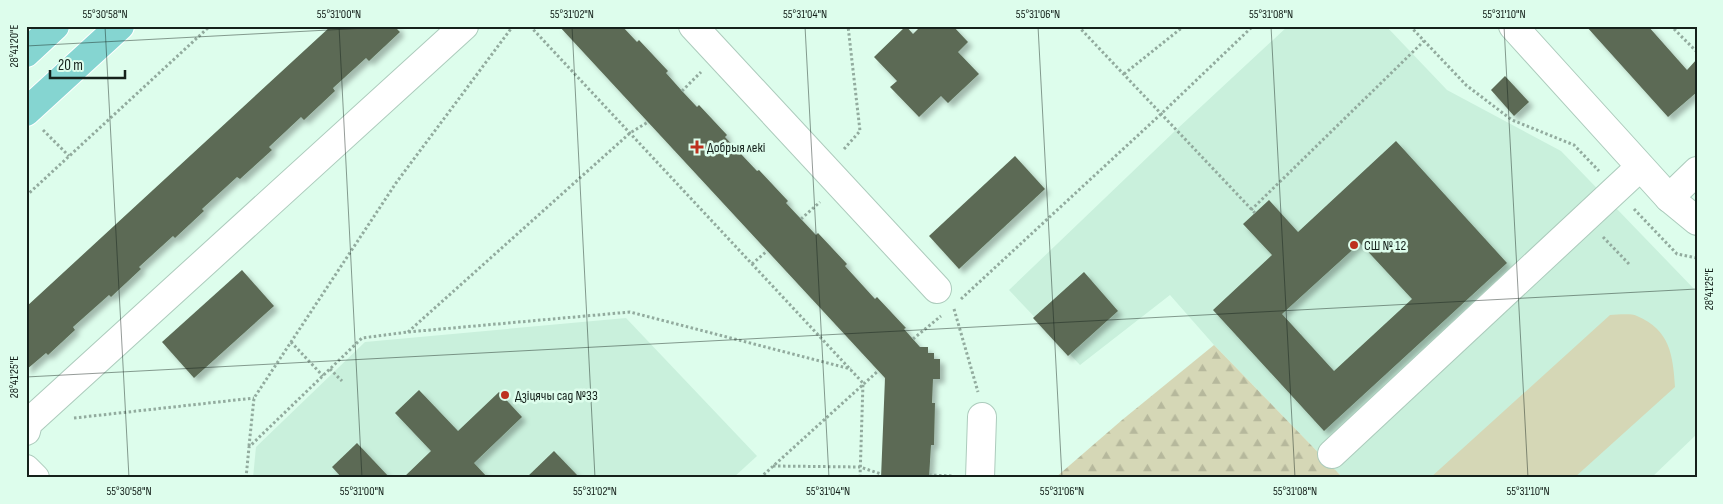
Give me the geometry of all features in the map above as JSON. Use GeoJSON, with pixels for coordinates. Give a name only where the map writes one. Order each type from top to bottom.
{"type":"FeatureCollection","features":[{"type":"Feature","properties":{"kind":"main road"},"geometry":{"type":"LineString","coordinates":[[26,53],[55,26]]}},
{"type":"Feature","properties":{"kind":"main road"},"geometry":{"type":"LineString","coordinates":[[26,112],[120,26]]}},
{"type":"Feature","properties":{"kind":"lane"},"geometry":{"type":"LineString","coordinates":[[26,432],[28,423],[464,26]]}},
{"type":"Feature","properties":{"kind":"lane"},"geometry":{"type":"LineString","coordinates":[[693,26],[945,298]]}},
{"type":"Feature","properties":{"kind":"lane"},"geometry":{"type":"LineString","coordinates":[[1513,26],[1669,198],[1697,221]]}},
{"type":"Feature","properties":{"kind":"lane"},"geometry":{"type":"LineString","coordinates":[[1332,454],[1640,167]]}},
{"type":"Feature","properties":{"kind":"lane"},"geometry":{"type":"LineString","coordinates":[[1669,198],[1697,171]]}},
{"type":"Feature","properties":{"kind":"lane"},"geometry":{"type":"LineString","coordinates":[[980,478],[982,417]]}},
{"type":"Feature","properties":{"kind":"lane"},"geometry":{"type":"LineString","coordinates":[[26,469],[35,478]]}},
{"type":"Feature","properties":{"kind":"path"},"geometry":{"type":"LineString","coordinates":[[26,196],[210,26]]}},
{"type":"Feature","properties":{"kind":"path"},"geometry":{"type":"LineString","coordinates":[[246,478],[254,398],[396,183],[513,26]]}},
{"type":"Feature","properties":{"kind":"path"},"geometry":{"type":"LineString","coordinates":[[530,26],[863,383],[860,478]]}},
{"type":"Feature","properties":{"kind":"path"},"geometry":{"type":"LineString","coordinates":[[827,169],[860,131],[848,26]]}},
{"type":"Feature","properties":{"kind":"path"},"geometry":{"type":"LineString","coordinates":[[1078,26],[1255,213]]}},
{"type":"Feature","properties":{"kind":"path"},"geometry":{"type":"LineString","coordinates":[[1124,74],[1184,26]]}},
{"type":"Feature","properties":{"kind":"path"},"geometry":{"type":"LineString","coordinates":[[913,339],[945,298],[1161,114],[1253,26]]}},
{"type":"Feature","properties":{"kind":"path"},"geometry":{"type":"LineString","coordinates":[[1410,26],[1466,85],[1512,120],[1574,146],[1677,254],[1697,258]]}},
{"type":"Feature","properties":{"kind":"path"},"geometry":{"type":"LineString","coordinates":[[1678,26],[1672,28],[1697,52]]}},
{"type":"Feature","properties":{"kind":"path"},"geometry":{"type":"LineString","coordinates":[[1252,210],[1424,41]]}},
{"type":"Feature","properties":{"kind":"path"},"geometry":{"type":"LineString","coordinates":[[26,112],[68,156]]}},
{"type":"Feature","properties":{"kind":"path"},"geometry":{"type":"LineString","coordinates":[[408,332],[630,133],[648,122]]}},
{"type":"Feature","properties":{"kind":"path"},"geometry":{"type":"LineString","coordinates":[[1597,230],[1629,264]]}},
{"type":"Feature","properties":{"kind":"path"},"geometry":{"type":"LineString","coordinates":[[752,264],[767,251]]}},
{"type":"Feature","properties":{"kind":"path"},"geometry":{"type":"LineString","coordinates":[[945,298],[977,388],[982,417]]}},
{"type":"Feature","properties":{"kind":"path"},"geometry":{"type":"LineString","coordinates":[[249,447],[362,338],[408,332],[630,312],[851,369]]}},
{"type":"Feature","properties":{"kind":"path"},"geometry":{"type":"LineString","coordinates":[[291,342],[323,376]]}},
{"type":"Feature","properties":{"kind":"path"},"geometry":{"type":"LineString","coordinates":[[330,369],[342,381]]}},
{"type":"Feature","properties":{"kind":"path"},"geometry":{"type":"LineString","coordinates":[[760,478],[878,370]]}},
{"type":"Feature","properties":{"kind":"path"},"geometry":{"type":"LineString","coordinates":[[68,419],[254,398]]}},
{"type":"Feature","properties":{"kind":"path"},"geometry":{"type":"LineString","coordinates":[[773,466],[860,467],[881,474]]}},
{"type":"Feature","properties":{"kind":"shaded area","name":"СШ № 12"},"geometry":{"type":"Polygon","coordinates":[[[1288,26],[1386,26],[1447,90],[1561,151],[1697,292],[1697,434],[1651,478],[1343,478],[1214,345],[1170,295],[1080,365],[1009,290],[1288,26]]]}},
{"type":"Feature","properties":{"kind":"shaded area","name":"Дзіцячы сад №33"},"geometry":{"type":"Polygon","coordinates":[[[626,318],[757,456],[733,478],[253,478],[256,447],[365,342],[626,318]]]}},
{"type":"Feature","properties":{"kind":"green space"},"geometry":{"type":"Polygon","coordinates":[[[1610,315],[1634,315],[1657,328],[1668,345],[1671,354],[1675,387],[1574,478],[1430,478],[1610,315]]]}},
{"type":"Feature","properties":{"kind":"green space"},"geometry":{"type":"Polygon","coordinates":[[[1214,345],[1343,478],[1055,478],[1122,420],[1214,345]]]}},
{"type":"Feature","properties":{"kind":"building"},"geometry":{"type":"Polygon","coordinates":[[[331,26],[400,26],[397,29],[400,32],[369,61],[366,58],[333,88],[335,91],[304,120],[301,117],[269,147],[272,150],[240,179],[237,177],[202,209],[204,211],[175,238],[173,236],[139,267],[141,269],[111,297],[109,295],[73,327],[75,330],[48,355],[46,353],[26,370],[26,307],[331,26]]]}},
{"type":"Feature","properties":{"kind":"building"},"geometry":{"type":"Polygon","coordinates":[[[559,26],[622,26],[637,42],[639,40],[668,71],[666,73],[682,91],[697,107],[699,105],[727,135],[725,137],[788,201],[786,203],[847,264],[845,266],[875,299],[877,297],[906,328],[904,329],[920,347],[928,347],[928,353],[934,353],[934,359],[940,359],[940,379],[933,379],[932,403],[935,403],[934,445],[931,445],[929,478],[881,478],[885,378],[559,26]]]}},
{"type":"Feature","properties":{"kind":"building"},"geometry":{"type":"Polygon","coordinates":[[[906,26],[913,34],[921,26],[953,26],[968,42],[958,52],[979,74],[948,103],[941,96],[919,117],[890,87],[897,81],[874,57],[906,26]]]}},
{"type":"Feature","properties":{"kind":"building"},"geometry":{"type":"Polygon","coordinates":[[[1586,26],[1648,26],[1687,70],[1697,59],[1697,92],[1668,117],[1586,26]]]}},
{"type":"Feature","properties":{"kind":"building"},"geometry":{"type":"Polygon","coordinates":[[[1505,76],[1529,102],[1514,116],[1491,90],[1505,76]]]}},
{"type":"Feature","properties":{"kind":"building"},"geometry":{"type":"Polygon","coordinates":[[[1396,141],[1507,263],[1324,431],[1213,310],[1272,255],[1243,224],[1269,200],[1298,232],[1396,141]],[[1360,243],[1282,314],[1334,371],[1412,299],[1360,243]]]}},
{"type":"Feature","properties":{"kind":"building"},"geometry":{"type":"Polygon","coordinates":[[[1015,156],[1045,189],[959,269],[929,236],[1015,156]]]}},
{"type":"Feature","properties":{"kind":"building"},"geometry":{"type":"Polygon","coordinates":[[[242,270],[274,306],[194,378],[162,342],[242,270]]]}},
{"type":"Feature","properties":{"kind":"building"},"geometry":{"type":"Polygon","coordinates":[[[1084,272],[1118,311],[1068,356],[1033,318],[1084,272]]]}},
{"type":"Feature","properties":{"kind":"building"},"geometry":{"type":"Polygon","coordinates":[[[419,390],[458,431],[499,392],[522,417],[474,463],[488,478],[403,478],[431,451],[395,413],[419,390]]]}},
{"type":"Feature","properties":{"kind":"building"},"geometry":{"type":"Polygon","coordinates":[[[357,443],[390,478],[342,478],[332,467],[357,443]]]}},
{"type":"Feature","properties":{"kind":"building"},"geometry":{"type":"Polygon","coordinates":[[[554,451],[578,476],[576,478],[526,478],[554,451]]]}},
{"type":"Feature","properties":{"kind":"place","name":"Добрыя лекі"},"geometry":{"type":"Point","coordinates":[697,147]}},
{"type":"Feature","properties":{"kind":"place","name":"СШ № 12"},"geometry":{"type":"Point","coordinates":[1354,245]}},
{"type":"Feature","properties":{"kind":"place","name":"Дзіцячы сад №33"},"geometry":{"type":"Point","coordinates":[505,395]}}]}
